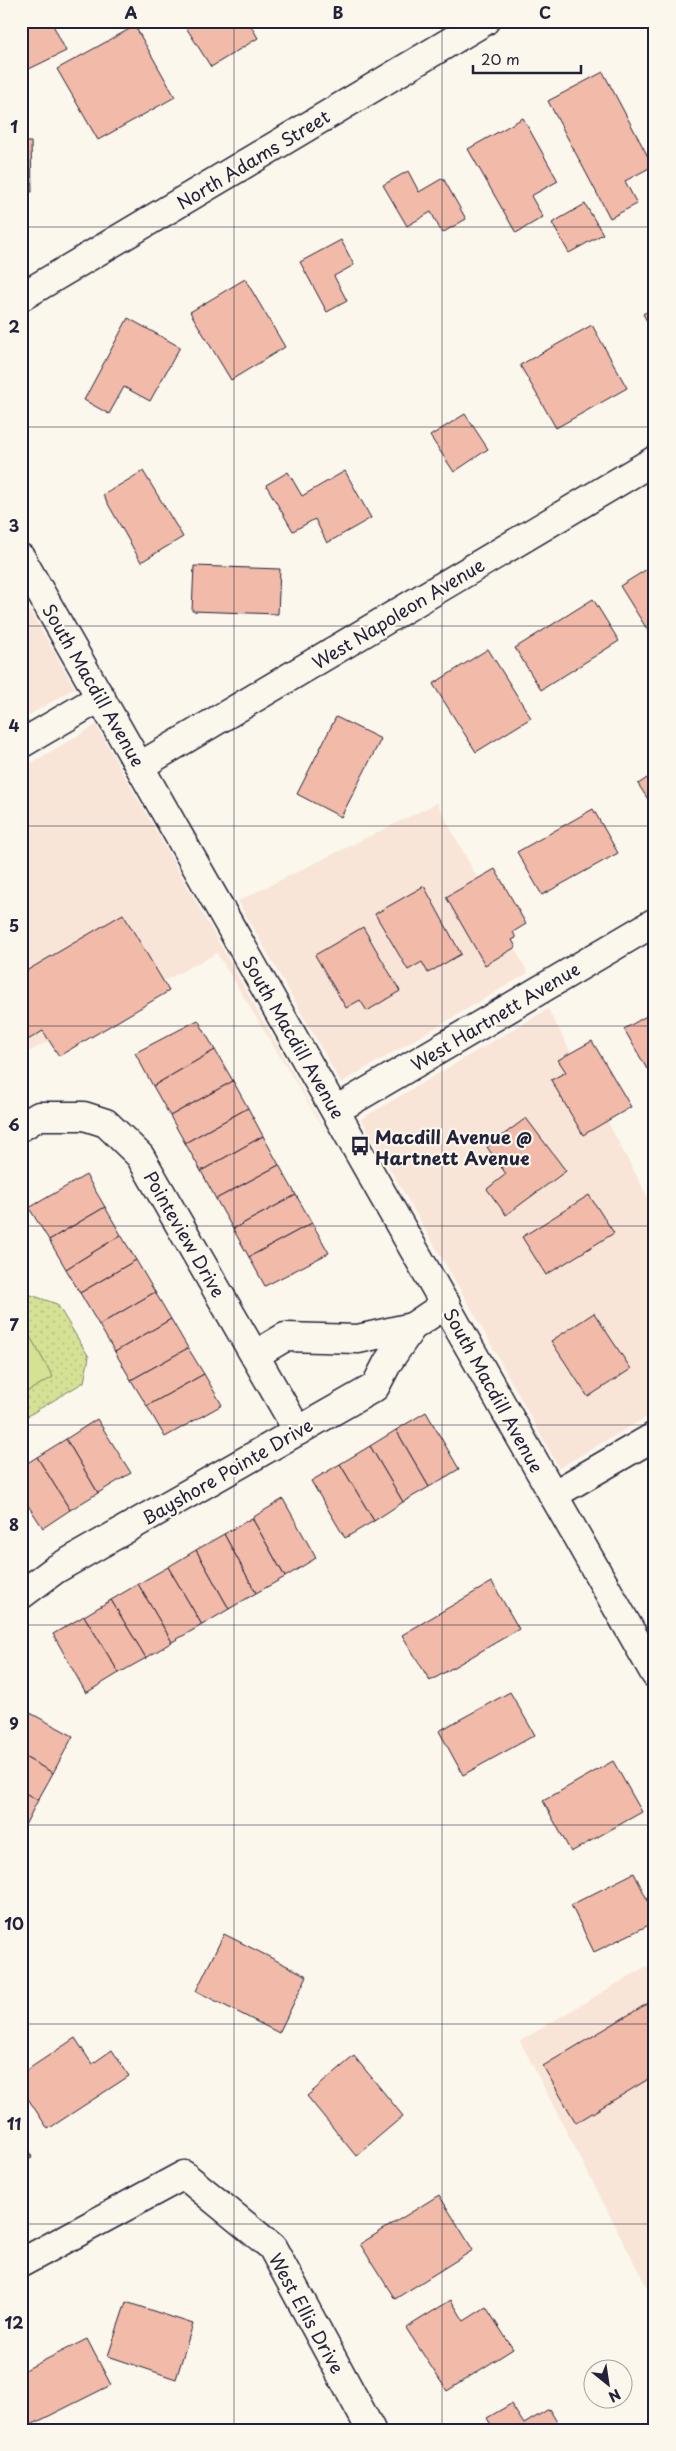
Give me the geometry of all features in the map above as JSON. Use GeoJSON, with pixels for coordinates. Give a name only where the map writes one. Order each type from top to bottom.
{"type":"FeatureCollection","features":[{"type":"Feature","properties":{"kind":"street","name":"North Adams Street"},"geometry":{"type":"LineString","coordinates":[[21,298],[485,21]]}},
{"type":"Feature","properties":{"kind":"street","name":"West Napoleon Avenue"},"geometry":{"type":"LineString","coordinates":[[140,766],[655,460]]}},
{"type":"Feature","properties":{"kind":"street","name":"South Macdill Avenue"},"geometry":{"type":"LineString","coordinates":[[21,558],[655,1674]]}},
{"type":"Feature","properties":{"kind":"street"},"geometry":{"type":"LineString","coordinates":[[21,744],[101,697]]}},
{"type":"Feature","properties":{"kind":"street","name":"West Hartnett Avenue"},"geometry":{"type":"LineString","coordinates":[[336,1110],[655,922]]}},
{"type":"Feature","properties":{"kind":"street","name":"Pointeview Drive"},"geometry":{"type":"LineString","coordinates":[[21,1127],[39,1116],[84,1116],[106,1123],[140,1156],[298,1430]]}},
{"type":"Feature","properties":{"kind":"street","name":"Bayshore Pointe Drive"},"geometry":{"type":"LineString","coordinates":[[21,1595],[56,1569],[375,1387],[388,1362],[412,1327],[446,1304]]}},
{"type":"Feature","properties":{"kind":"street","name":"Bayshore Pointe Drive"},"geometry":{"type":"LineString","coordinates":[[255,1355],[285,1338],[358,1339],[412,1327]]}},
{"type":"Feature","properties":{"kind":"street"},"geometry":{"type":"LineString","coordinates":[[553,1495],[655,1436]]}},
{"type":"Feature","properties":{"kind":"street","name":"West Ellis Drive"},"geometry":{"type":"LineString","coordinates":[[21,2263],[184,2175],[272,2247],[371,2430]]}},
{"type":"Feature","properties":{"kind":"shaded area"},"geometry":{"type":"Polygon","coordinates":[[[21,595],[75,688],[21,720],[21,595]]]}},
{"type":"Feature","properties":{"kind":"shaded area"},"geometry":{"type":"Polygon","coordinates":[[[96,725],[333,1144],[217,953],[21,1056],[21,769],[96,725]]]}},
{"type":"Feature","properties":{"kind":"shaded area"},"geometry":{"type":"Polygon","coordinates":[[[437,803],[528,973],[341,1083],[238,901],[437,803]]]}},
{"type":"Feature","properties":{"kind":"shaded area"},"geometry":{"type":"Polygon","coordinates":[[[548,1009],[655,1211],[655,1412],[559,1468],[472,1310],[361,1119],[548,1009]]]}},
{"type":"Feature","properties":{"kind":"shaded area"},"geometry":{"type":"Polygon","coordinates":[[[655,1961],[655,2303],[520,2041],[655,1961]]]}},
{"type":"Feature","properties":{"kind":"green space"},"geometry":{"type":"Polygon","coordinates":[[[31,1295],[57,1304],[89,1357],[84,1382],[21,1420],[21,1301],[31,1295]]]}},
{"type":"Feature","properties":{"kind":"green space"},"geometry":{"type":"Polygon","coordinates":[[[24,1326],[53,1377],[21,1395],[21,1328],[24,1326]]]}},
{"type":"Feature","properties":{"kind":"building"},"geometry":{"type":"Polygon","coordinates":[[[21,21],[51,21],[66,51],[27,70],[21,58],[21,21]]]}},
{"type":"Feature","properties":{"kind":"building"},"geometry":{"type":"Polygon","coordinates":[[[182,21],[248,21],[258,38],[211,67],[182,21]]]}},
{"type":"Feature","properties":{"kind":"building"},"geometry":{"type":"Polygon","coordinates":[[[135,26],[175,97],[98,140],[57,69],[135,26]]]}},
{"type":"Feature","properties":{"kind":"building"},"geometry":{"type":"Polygon","coordinates":[[[603,72],[653,166],[625,181],[637,204],[610,218],[548,101],[603,72]]]}},
{"type":"Feature","properties":{"kind":"building"},"geometry":{"type":"Polygon","coordinates":[[[523,118],[558,181],[531,196],[543,217],[516,233],[468,149],[523,118]]]}},
{"type":"Feature","properties":{"kind":"building"},"geometry":{"type":"Polygon","coordinates":[[[21,142],[31,142],[32,192],[21,192],[21,142]]]}},
{"type":"Feature","properties":{"kind":"building"},"geometry":{"type":"Polygon","coordinates":[[[408,171],[419,192],[443,178],[466,219],[442,233],[431,212],[407,226],[383,185],[408,171]]]}},
{"type":"Feature","properties":{"kind":"building"},"geometry":{"type":"Polygon","coordinates":[[[585,204],[603,234],[569,253],[552,223],[585,204]]]}},
{"type":"Feature","properties":{"kind":"building"},"geometry":{"type":"Polygon","coordinates":[[[341,240],[354,265],[334,276],[347,301],[327,312],[300,262],[341,240]]]}},
{"type":"Feature","properties":{"kind":"building"},"geometry":{"type":"Polygon","coordinates":[[[245,279],[285,347],[231,380],[190,312],[245,279]]]}},
{"type":"Feature","properties":{"kind":"building"},"geometry":{"type":"Polygon","coordinates":[[[655,307],[655,335],[643,314],[655,307]]]}},
{"type":"Feature","properties":{"kind":"building"},"geometry":{"type":"Polygon","coordinates":[[[128,318],[180,347],[150,401],[124,387],[109,414],[84,400],[128,318]]]}},
{"type":"Feature","properties":{"kind":"building"},"geometry":{"type":"Polygon","coordinates":[[[592,325],[627,388],[556,428],[520,365],[592,325]]]}},
{"type":"Feature","properties":{"kind":"building"},"geometry":{"type":"Polygon","coordinates":[[[465,414],[488,449],[454,472],[430,436],[465,414]]]}},
{"type":"Feature","properties":{"kind":"building"},"geometry":{"type":"Polygon","coordinates":[[[143,471],[183,537],[141,562],[103,495],[143,471]]]}},
{"type":"Feature","properties":{"kind":"building"},"geometry":{"type":"Polygon","coordinates":[[[345,471],[371,518],[327,543],[315,519],[293,531],[266,485],[288,472],[302,496],[345,471]]]}},
{"type":"Feature","properties":{"kind":"building"},"geometry":{"type":"Polygon","coordinates":[[[655,564],[655,642],[620,586],[655,564]]]}},
{"type":"Feature","properties":{"kind":"building"},"geometry":{"type":"Polygon","coordinates":[[[194,566],[280,569],[278,614],[192,611],[194,566]]]}},
{"type":"Feature","properties":{"kind":"building"},"geometry":{"type":"Polygon","coordinates":[[[593,599],[619,641],[541,690],[515,648],[593,599]]]}},
{"type":"Feature","properties":{"kind":"building"},"geometry":{"type":"Polygon","coordinates":[[[488,649],[531,718],[476,752],[433,684],[488,649]]]}},
{"type":"Feature","properties":{"kind":"building"},"geometry":{"type":"Polygon","coordinates":[[[336,717],[381,739],[341,817],[297,794],[336,717]]]}},
{"type":"Feature","properties":{"kind":"building"},"geometry":{"type":"Polygon","coordinates":[[[655,773],[655,810],[638,784],[655,773]]]}},
{"type":"Feature","properties":{"kind":"building"},"geometry":{"type":"Polygon","coordinates":[[[593,809],[618,853],[542,895],[517,852],[593,809]]]}},
{"type":"Feature","properties":{"kind":"building"},"geometry":{"type":"Polygon","coordinates":[[[495,869],[526,924],[513,932],[516,938],[512,940],[516,947],[485,965],[446,897],[495,869]]]}},
{"type":"Feature","properties":{"kind":"building"},"geometry":{"type":"Polygon","coordinates":[[[424,886],[461,954],[428,973],[422,962],[408,970],[375,914],[424,886]]]}},
{"type":"Feature","properties":{"kind":"building"},"geometry":{"type":"Polygon","coordinates":[[[123,914],[169,991],[59,1056],[43,1031],[21,1044],[21,974],[123,914]]]}},
{"type":"Feature","properties":{"kind":"building"},"geometry":{"type":"Polygon","coordinates":[[[363,927],[400,991],[367,1011],[360,1000],[346,1008],[315,955],[363,927]]]}},
{"type":"Feature","properties":{"kind":"building"},"geometry":{"type":"Polygon","coordinates":[[[655,1011],[655,1065],[647,1069],[624,1029],[655,1011]]]}},
{"type":"Feature","properties":{"kind":"building"},"geometry":{"type":"Polygon","coordinates":[[[198,1020],[215,1050],[153,1086],[135,1053],[198,1020]]]}},
{"type":"Feature","properties":{"kind":"building"},"geometry":{"type":"Polygon","coordinates":[[[592,1041],[631,1107],[583,1135],[551,1080],[566,1072],[558,1060],[592,1041]]]}},
{"type":"Feature","properties":{"kind":"building"},"geometry":{"type":"Polygon","coordinates":[[[215,1050],[233,1081],[170,1116],[153,1086],[215,1050]]]}},
{"type":"Feature","properties":{"kind":"building"},"geometry":{"type":"Polygon","coordinates":[[[233,1081],[248,1108],[185,1143],[170,1116],[233,1081]]]}},
{"type":"Feature","properties":{"kind":"building"},"geometry":{"type":"Polygon","coordinates":[[[248,1108],[263,1136],[201,1171],[185,1143],[248,1108]]]}},
{"type":"Feature","properties":{"kind":"building"},"geometry":{"type":"Polygon","coordinates":[[[526,1118],[566,1171],[506,1215],[487,1189],[506,1174],[487,1147],[526,1118]]]}},
{"type":"Feature","properties":{"kind":"building"},"geometry":{"type":"Polygon","coordinates":[[[263,1136],[279,1165],[216,1199],[201,1171],[263,1136]]]}},
{"type":"Feature","properties":{"kind":"building"},"geometry":{"type":"Polygon","coordinates":[[[279,1165],[296,1195],[233,1229],[216,1199],[279,1165]]]}},
{"type":"Feature","properties":{"kind":"building"},"geometry":{"type":"Polygon","coordinates":[[[86,1175],[105,1207],[49,1240],[29,1208],[86,1175]]]}},
{"type":"Feature","properties":{"kind":"building"},"geometry":{"type":"Polygon","coordinates":[[[296,1195],[312,1223],[249,1257],[233,1229],[296,1195]]]}},
{"type":"Feature","properties":{"kind":"building"},"geometry":{"type":"Polygon","coordinates":[[[589,1195],[614,1233],[546,1275],[522,1237],[589,1195]]]}},
{"type":"Feature","properties":{"kind":"building"},"geometry":{"type":"Polygon","coordinates":[[[105,1207],[121,1235],[66,1269],[49,1240],[105,1207]]]}},
{"type":"Feature","properties":{"kind":"building"},"geometry":{"type":"Polygon","coordinates":[[[312,1223],[329,1253],[265,1286],[249,1257],[312,1223]]]}},
{"type":"Feature","properties":{"kind":"building"},"geometry":{"type":"Polygon","coordinates":[[[121,1235],[136,1260],[80,1293],[66,1269],[121,1235]]]}},
{"type":"Feature","properties":{"kind":"building"},"geometry":{"type":"Polygon","coordinates":[[[136,1260],[155,1292],[99,1325],[80,1293],[136,1260]]]}},
{"type":"Feature","properties":{"kind":"building"},"geometry":{"type":"Polygon","coordinates":[[[155,1292],[171,1319],[115,1352],[99,1325],[155,1292]]]}},
{"type":"Feature","properties":{"kind":"building"},"geometry":{"type":"Polygon","coordinates":[[[594,1313],[631,1369],[588,1397],[551,1341],[594,1313]]]}},
{"type":"Feature","properties":{"kind":"building"},"geometry":{"type":"Polygon","coordinates":[[[171,1319],[188,1348],[131,1380],[115,1352],[171,1319]]]}},
{"type":"Feature","properties":{"kind":"building"},"geometry":{"type":"Polygon","coordinates":[[[188,1348],[204,1374],[147,1406],[131,1380],[188,1348]]]}},
{"type":"Feature","properties":{"kind":"building"},"geometry":{"type":"Polygon","coordinates":[[[204,1374],[222,1405],[165,1437],[147,1406],[204,1374]]]}},
{"type":"Feature","properties":{"kind":"building"},"geometry":{"type":"Polygon","coordinates":[[[426,1412],[459,1469],[429,1487],[396,1430],[426,1412]]]}},
{"type":"Feature","properties":{"kind":"building"},"geometry":{"type":"Polygon","coordinates":[[[97,1419],[131,1473],[98,1493],[66,1439],[97,1419]]]}},
{"type":"Feature","properties":{"kind":"building"},"geometry":{"type":"Polygon","coordinates":[[[396,1430],[429,1487],[403,1502],[370,1446],[396,1430]]]}},
{"type":"Feature","properties":{"kind":"building"},"geometry":{"type":"Polygon","coordinates":[[[66,1439],[98,1493],[70,1510],[37,1457],[66,1439]]]}},
{"type":"Feature","properties":{"kind":"building"},"geometry":{"type":"Polygon","coordinates":[[[370,1446],[403,1502],[374,1521],[340,1464],[370,1446]]]}},
{"type":"Feature","properties":{"kind":"building"},"geometry":{"type":"Polygon","coordinates":[[[37,1457],[70,1510],[43,1528],[21,1495],[21,1467],[37,1457]]]}},
{"type":"Feature","properties":{"kind":"building"},"geometry":{"type":"Polygon","coordinates":[[[340,1464],[374,1521],[345,1538],[311,1481],[340,1464]]]}},
{"type":"Feature","properties":{"kind":"building"},"geometry":{"type":"Polygon","coordinates":[[[283,1499],[316,1558],[285,1577],[252,1518],[283,1499]]]}},
{"type":"Feature","properties":{"kind":"building"},"geometry":{"type":"Polygon","coordinates":[[[252,1518],[285,1577],[256,1593],[224,1534],[252,1518]]]}},
{"type":"Feature","properties":{"kind":"building"},"geometry":{"type":"Polygon","coordinates":[[[224,1534],[256,1593],[229,1609],[196,1550],[224,1534]]]}},
{"type":"Feature","properties":{"kind":"building"},"geometry":{"type":"Polygon","coordinates":[[[196,1550],[229,1609],[202,1625],[168,1567],[196,1550]]]}},
{"type":"Feature","properties":{"kind":"building"},"geometry":{"type":"Polygon","coordinates":[[[168,1567],[202,1625],[172,1642],[138,1584],[168,1567]]]}},
{"type":"Feature","properties":{"kind":"building"},"geometry":{"type":"Polygon","coordinates":[[[492,1582],[519,1629],[430,1681],[402,1635],[492,1582]]]}},
{"type":"Feature","properties":{"kind":"building"},"geometry":{"type":"Polygon","coordinates":[[[138,1584],[172,1642],[146,1658],[111,1600],[138,1584]]]}},
{"type":"Feature","properties":{"kind":"building"},"geometry":{"type":"Polygon","coordinates":[[[111,1600],[146,1658],[119,1673],[84,1616],[111,1600]]]}},
{"type":"Feature","properties":{"kind":"building"},"geometry":{"type":"Polygon","coordinates":[[[84,1616],[119,1673],[86,1693],[53,1634],[84,1616]]]}},
{"type":"Feature","properties":{"kind":"building"},"geometry":{"type":"Polygon","coordinates":[[[510,1692],[535,1735],[463,1775],[439,1731],[510,1692]]]}},
{"type":"Feature","properties":{"kind":"building"},"geometry":{"type":"Polygon","coordinates":[[[21,1708],[73,1736],[53,1773],[21,1755],[21,1708]]]}},
{"type":"Feature","properties":{"kind":"building"},"geometry":{"type":"Polygon","coordinates":[[[21,1755],[53,1773],[38,1800],[21,1791],[21,1755]]]}},
{"type":"Feature","properties":{"kind":"building"},"geometry":{"type":"Polygon","coordinates":[[[613,1761],[642,1812],[571,1852],[543,1801],[613,1761]]]}},
{"type":"Feature","properties":{"kind":"building"},"geometry":{"type":"Polygon","coordinates":[[[21,1791],[38,1800],[22,1831],[21,1830],[21,1791]]]}},
{"type":"Feature","properties":{"kind":"building"},"geometry":{"type":"Polygon","coordinates":[[[634,1873],[655,1915],[655,1922],[594,1952],[571,1905],[634,1873]]]}},
{"type":"Feature","properties":{"kind":"building"},"geometry":{"type":"Polygon","coordinates":[[[224,1934],[307,1976],[279,2033],[196,1991],[224,1934]]]}},
{"type":"Feature","properties":{"kind":"building"},"geometry":{"type":"Polygon","coordinates":[[[655,1999],[655,2075],[576,2123],[543,2066],[655,1999]]]}},
{"type":"Feature","properties":{"kind":"building"},"geometry":{"type":"Polygon","coordinates":[[[75,2038],[92,2064],[112,2050],[129,2076],[48,2129],[21,2088],[21,2074],[75,2038]]]}},
{"type":"Feature","properties":{"kind":"building"},"geometry":{"type":"Polygon","coordinates":[[[354,2056],[403,2116],[356,2156],[307,2096],[354,2056]]]}},
{"type":"Feature","properties":{"kind":"building"},"geometry":{"type":"Polygon","coordinates":[[[21,2138],[32,2157],[21,2164],[21,2138]]]}},
{"type":"Feature","properties":{"kind":"building"},"geometry":{"type":"Polygon","coordinates":[[[439,2195],[473,2250],[395,2299],[360,2244],[439,2195]]]}},
{"type":"Feature","properties":{"kind":"building"},"geometry":{"type":"Polygon","coordinates":[[[451,2300],[464,2321],[486,2307],[513,2349],[447,2391],[406,2328],[451,2300]]]}},
{"type":"Feature","properties":{"kind":"building"},"geometry":{"type":"Polygon","coordinates":[[[126,2302],[193,2324],[176,2379],[108,2356],[126,2302]]]}},
{"type":"Feature","properties":{"kind":"building"},"geometry":{"type":"Polygon","coordinates":[[[87,2339],[111,2385],[25,2428],[21,2420],[21,2372],[87,2339]]]}},
{"type":"Feature","properties":{"kind":"building"},"geometry":{"type":"Polygon","coordinates":[[[511,2404],[524,2424],[549,2409],[562,2430],[494,2430],[487,2418],[511,2404]]]}},
{"type":"Feature","properties":{"kind":"place","name":"Macdill Avenue @ Hartnett Avenue"},"geometry":{"type":"Point","coordinates":[360,1146]}}]}
